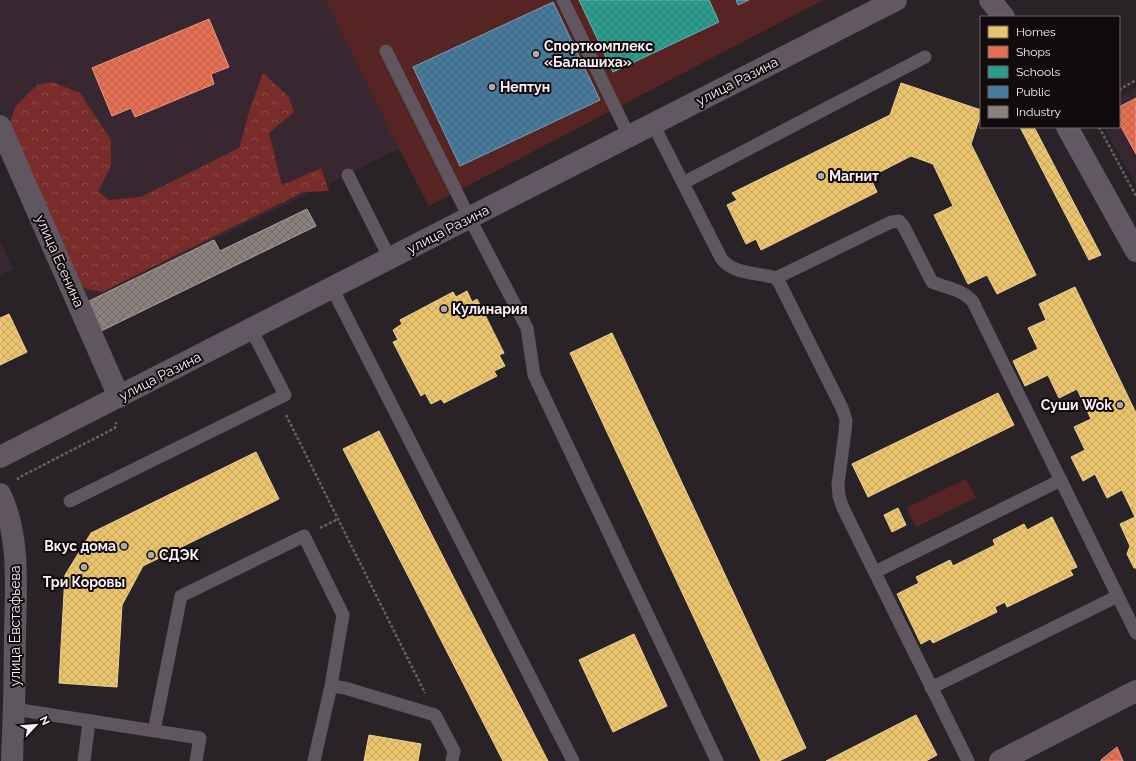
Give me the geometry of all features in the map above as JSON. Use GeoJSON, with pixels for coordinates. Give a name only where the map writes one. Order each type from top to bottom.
{"type":"FeatureCollection","features":[{"type":"Feature","properties":{"kind":"main road","name":"улица Разина"},"geometry":{"type":"LineString","coordinates":[[0,457],[896,0]]}},
{"type":"Feature","properties":{"kind":"main road"},"geometry":{"type":"LineString","coordinates":[[990,0],[1003,16]]}},
{"type":"Feature","properties":{"kind":"main road"},"geometry":{"type":"LineString","coordinates":[[1068,128],[1136,251]]}},
{"type":"Feature","properties":{"kind":"street","name":"улица Есенина"},"geometry":{"type":"LineString","coordinates":[[0,126],[119,396]]}},
{"type":"Feature","properties":{"kind":"street","name":"улица Евстафьева"},"geometry":{"type":"LineString","coordinates":[[0,494],[10,521],[13,538],[16,580],[12,761]]}},
{"type":"Feature","properties":{"kind":"street"},"geometry":{"type":"LineString","coordinates":[[1000,761],[1136,691]]}},
{"type":"Feature","properties":{"kind":"lane"},"geometry":{"type":"LineString","coordinates":[[563,0],[629,136]]}},
{"type":"Feature","properties":{"kind":"lane"},"geometry":{"type":"LineString","coordinates":[[386,52],[527,328],[534,375],[717,761]]}},
{"type":"Feature","properties":{"kind":"lane"},"geometry":{"type":"LineString","coordinates":[[683,183],[925,57]]}},
{"type":"Feature","properties":{"kind":"lane"},"geometry":{"type":"LineString","coordinates":[[653,124],[720,258],[732,269],[776,278],[891,222],[899,221],[904,227],[932,282],[963,293],[969,296],[973,302],[1136,633]]}},
{"type":"Feature","properties":{"kind":"lane"},"geometry":{"type":"LineString","coordinates":[[348,175],[390,259]]}},
{"type":"Feature","properties":{"kind":"lane"},"geometry":{"type":"LineString","coordinates":[[776,278],[842,408],[846,420],[838,484],[843,508],[968,761]]}},
{"type":"Feature","properties":{"kind":"lane"},"geometry":{"type":"LineString","coordinates":[[332,288],[573,761]]}},
{"type":"Feature","properties":{"kind":"lane"},"geometry":{"type":"LineString","coordinates":[[70,501],[285,395],[251,329]]}},
{"type":"Feature","properties":{"kind":"lane"},"geometry":{"type":"LineString","coordinates":[[874,572],[1061,480]]}},
{"type":"Feature","properties":{"kind":"lane"},"geometry":{"type":"LineString","coordinates":[[154,731],[181,596],[304,536],[343,615],[331,686],[314,761]]}},
{"type":"Feature","properties":{"kind":"lane"},"geometry":{"type":"LineString","coordinates":[[932,688],[1118,596]]}},
{"type":"Feature","properties":{"kind":"lane"},"geometry":{"type":"LineString","coordinates":[[331,686],[345,688],[435,715],[454,751],[452,761]]}},
{"type":"Feature","properties":{"kind":"lane"},"geometry":{"type":"LineString","coordinates":[[14,709],[89,722],[200,738],[196,761]]}},
{"type":"Feature","properties":{"kind":"lane"},"geometry":{"type":"LineString","coordinates":[[84,761],[89,722]]}},
{"type":"Feature","properties":{"kind":"path"},"geometry":{"type":"LineString","coordinates":[[1120,89],[1136,80]]}},
{"type":"Feature","properties":{"kind":"path"},"geometry":{"type":"LineString","coordinates":[[1100,128],[1136,196]]}},
{"type":"Feature","properties":{"kind":"path"},"geometry":{"type":"LineString","coordinates":[[285,395],[286,414],[435,715]]}},
{"type":"Feature","properties":{"kind":"shaded area"},"geometry":{"type":"Polygon","coordinates":[[[0,0],[326,0],[399,149],[81,305],[0,109],[0,0]]]}},
{"type":"Feature","properties":{"kind":"shaded area","name":"Спорткомплекс «Балашиха»"},"geometry":{"type":"Polygon","coordinates":[[[326,0],[823,0],[429,206],[399,149],[326,0]]]}},
{"type":"Feature","properties":{"kind":"shaded area"},"geometry":{"type":"Polygon","coordinates":[[[1136,88],[1136,185],[1105,128],[1120,128],[1120,97],[1136,88]]]}},
{"type":"Feature","properties":{"kind":"shaded area"},"geometry":{"type":"Polygon","coordinates":[[[0,239],[13,269],[0,275],[0,239]]]}},
{"type":"Feature","properties":{"kind":"shaded area"},"geometry":{"type":"Polygon","coordinates":[[[966,479],[976,498],[916,527],[906,508],[966,479]]]}},
{"type":"Feature","properties":{"kind":"green space"},"geometry":{"type":"Polygon","coordinates":[[[263,73],[289,97],[294,112],[269,133],[282,185],[321,168],[329,191],[303,192],[102,292],[87,289],[73,279],[10,123],[15,107],[37,85],[52,82],[80,93],[111,140],[111,167],[98,191],[109,200],[141,197],[239,148],[250,109],[263,73]]]}},
{"type":"Feature","properties":{"kind":"building: Homes"},"geometry":{"type":"Polygon","coordinates":[[[901,83],[980,110],[980,117],[971,144],[1036,275],[997,294],[987,275],[968,284],[934,215],[953,206],[933,164],[911,156],[870,177],[877,192],[761,250],[756,239],[746,244],[727,205],[737,200],[732,193],[890,115],[901,83]]]}},
{"type":"Feature","properties":{"kind":"building: Homes"},"geometry":{"type":"Polygon","coordinates":[[[1021,128],[1035,128],[1101,255],[1089,260],[1021,128]]]}},
{"type":"Feature","properties":{"kind":"building: Homes"},"geometry":{"type":"Polygon","coordinates":[[[1075,287],[1136,413],[1136,568],[1134,568],[1127,554],[1130,546],[1120,524],[1135,517],[1122,490],[1107,498],[1095,474],[1083,481],[1071,457],[1085,450],[1074,427],[1091,419],[1077,389],[1059,398],[1048,375],[1025,386],[1013,361],[1038,349],[1028,328],[1046,320],[1039,304],[1075,287]]]}},
{"type":"Feature","properties":{"kind":"building: Homes"},"geometry":{"type":"Polygon","coordinates":[[[467,291],[472,302],[477,299],[504,353],[499,355],[505,366],[494,371],[497,376],[444,403],[441,399],[431,404],[425,393],[421,396],[393,342],[398,340],[393,330],[402,324],[400,320],[453,292],[456,297],[467,291]]]}},
{"type":"Feature","properties":{"kind":"building: Homes"},"geometry":{"type":"Polygon","coordinates":[[[9,314],[27,352],[0,365],[0,318],[9,314]]]}},
{"type":"Feature","properties":{"kind":"building: Homes"},"geometry":{"type":"Polygon","coordinates":[[[612,333],[806,748],[779,761],[761,761],[570,353],[612,333]]]}},
{"type":"Feature","properties":{"kind":"building: Homes"},"geometry":{"type":"Polygon","coordinates":[[[998,393],[1014,425],[868,497],[852,464],[998,393]]]}},
{"type":"Feature","properties":{"kind":"building: Homes"},"geometry":{"type":"Polygon","coordinates":[[[379,431],[548,761],[503,761],[343,449],[379,431]]]}},
{"type":"Feature","properties":{"kind":"building: Homes"},"geometry":{"type":"Polygon","coordinates":[[[256,452],[279,499],[143,566],[122,605],[117,687],[59,683],[65,575],[91,533],[256,452]]]}},
{"type":"Feature","properties":{"kind":"building: Homes"},"geometry":{"type":"Polygon","coordinates":[[[898,508],[906,525],[892,532],[884,515],[898,508]]]}},
{"type":"Feature","properties":{"kind":"building: Homes"},"geometry":{"type":"Polygon","coordinates":[[[1052,517],[1077,567],[1070,570],[1073,575],[1007,607],[1005,602],[995,607],[997,612],[933,643],[930,639],[921,644],[897,594],[919,583],[916,577],[950,560],[953,566],[995,545],[993,540],[1024,524],[1027,530],[1052,517]]]}},
{"type":"Feature","properties":{"kind":"building: Homes"},"geometry":{"type":"Polygon","coordinates":[[[634,634],[667,706],[613,732],[579,660],[634,634]]]}},
{"type":"Feature","properties":{"kind":"building: Homes"},"geometry":{"type":"Polygon","coordinates":[[[916,715],[937,755],[926,761],[826,761],[916,715]]]}},
{"type":"Feature","properties":{"kind":"building: Homes"},"geometry":{"type":"Polygon","coordinates":[[[369,735],[421,744],[418,761],[364,761],[369,735]]]}},
{"type":"Feature","properties":{"kind":"building: Shops"},"geometry":{"type":"Polygon","coordinates":[[[209,19],[229,67],[211,74],[214,84],[135,117],[131,108],[112,116],[92,68],[209,19]]]}},
{"type":"Feature","properties":{"kind":"building: Shops"},"geometry":{"type":"Polygon","coordinates":[[[1136,98],[1136,154],[1120,125],[1120,106],[1136,98]]]}},
{"type":"Feature","properties":{"kind":"building: Shops"},"geometry":{"type":"Polygon","coordinates":[[[1117,747],[1123,761],[1101,761],[1101,760],[1117,747]]]}},
{"type":"Feature","properties":{"kind":"building: Schools"},"geometry":{"type":"Polygon","coordinates":[[[579,0],[709,0],[719,22],[613,72],[579,0]]]}},
{"type":"Feature","properties":{"kind":"building: Public"},"geometry":{"type":"Polygon","coordinates":[[[736,0],[749,0],[738,5],[736,0]]]}},
{"type":"Feature","properties":{"kind":"building: Public"},"geometry":{"type":"Polygon","coordinates":[[[553,2],[600,100],[460,166],[413,67],[553,2]]]}},
{"type":"Feature","properties":{"kind":"building: Industry"},"geometry":{"type":"Polygon","coordinates":[[[307,209],[316,226],[95,334],[81,305],[214,240],[220,251],[307,209]]]}},
{"type":"Feature","properties":{"kind":"place","name":"Спорткомплекс «Балашиха»"},"geometry":{"type":"Point","coordinates":[536,54]}},
{"type":"Feature","properties":{"kind":"place","name":"Нептун"},"geometry":{"type":"Point","coordinates":[492,87]}},
{"type":"Feature","properties":{"kind":"place","name":"Магнит"},"geometry":{"type":"Point","coordinates":[821,176]}},
{"type":"Feature","properties":{"kind":"place","name":"Кулинария"},"geometry":{"type":"Point","coordinates":[444,309]}},
{"type":"Feature","properties":{"kind":"place","name":"Суши Wok"},"geometry":{"type":"Point","coordinates":[1120,405]}},
{"type":"Feature","properties":{"kind":"place","name":"Вкус дома"},"geometry":{"type":"Point","coordinates":[124,546]}},
{"type":"Feature","properties":{"kind":"place","name":"СДЭК"},"geometry":{"type":"Point","coordinates":[151,555]}},
{"type":"Feature","properties":{"kind":"place","name":"Три Коровы"},"geometry":{"type":"Point","coordinates":[84,567]}}]}
